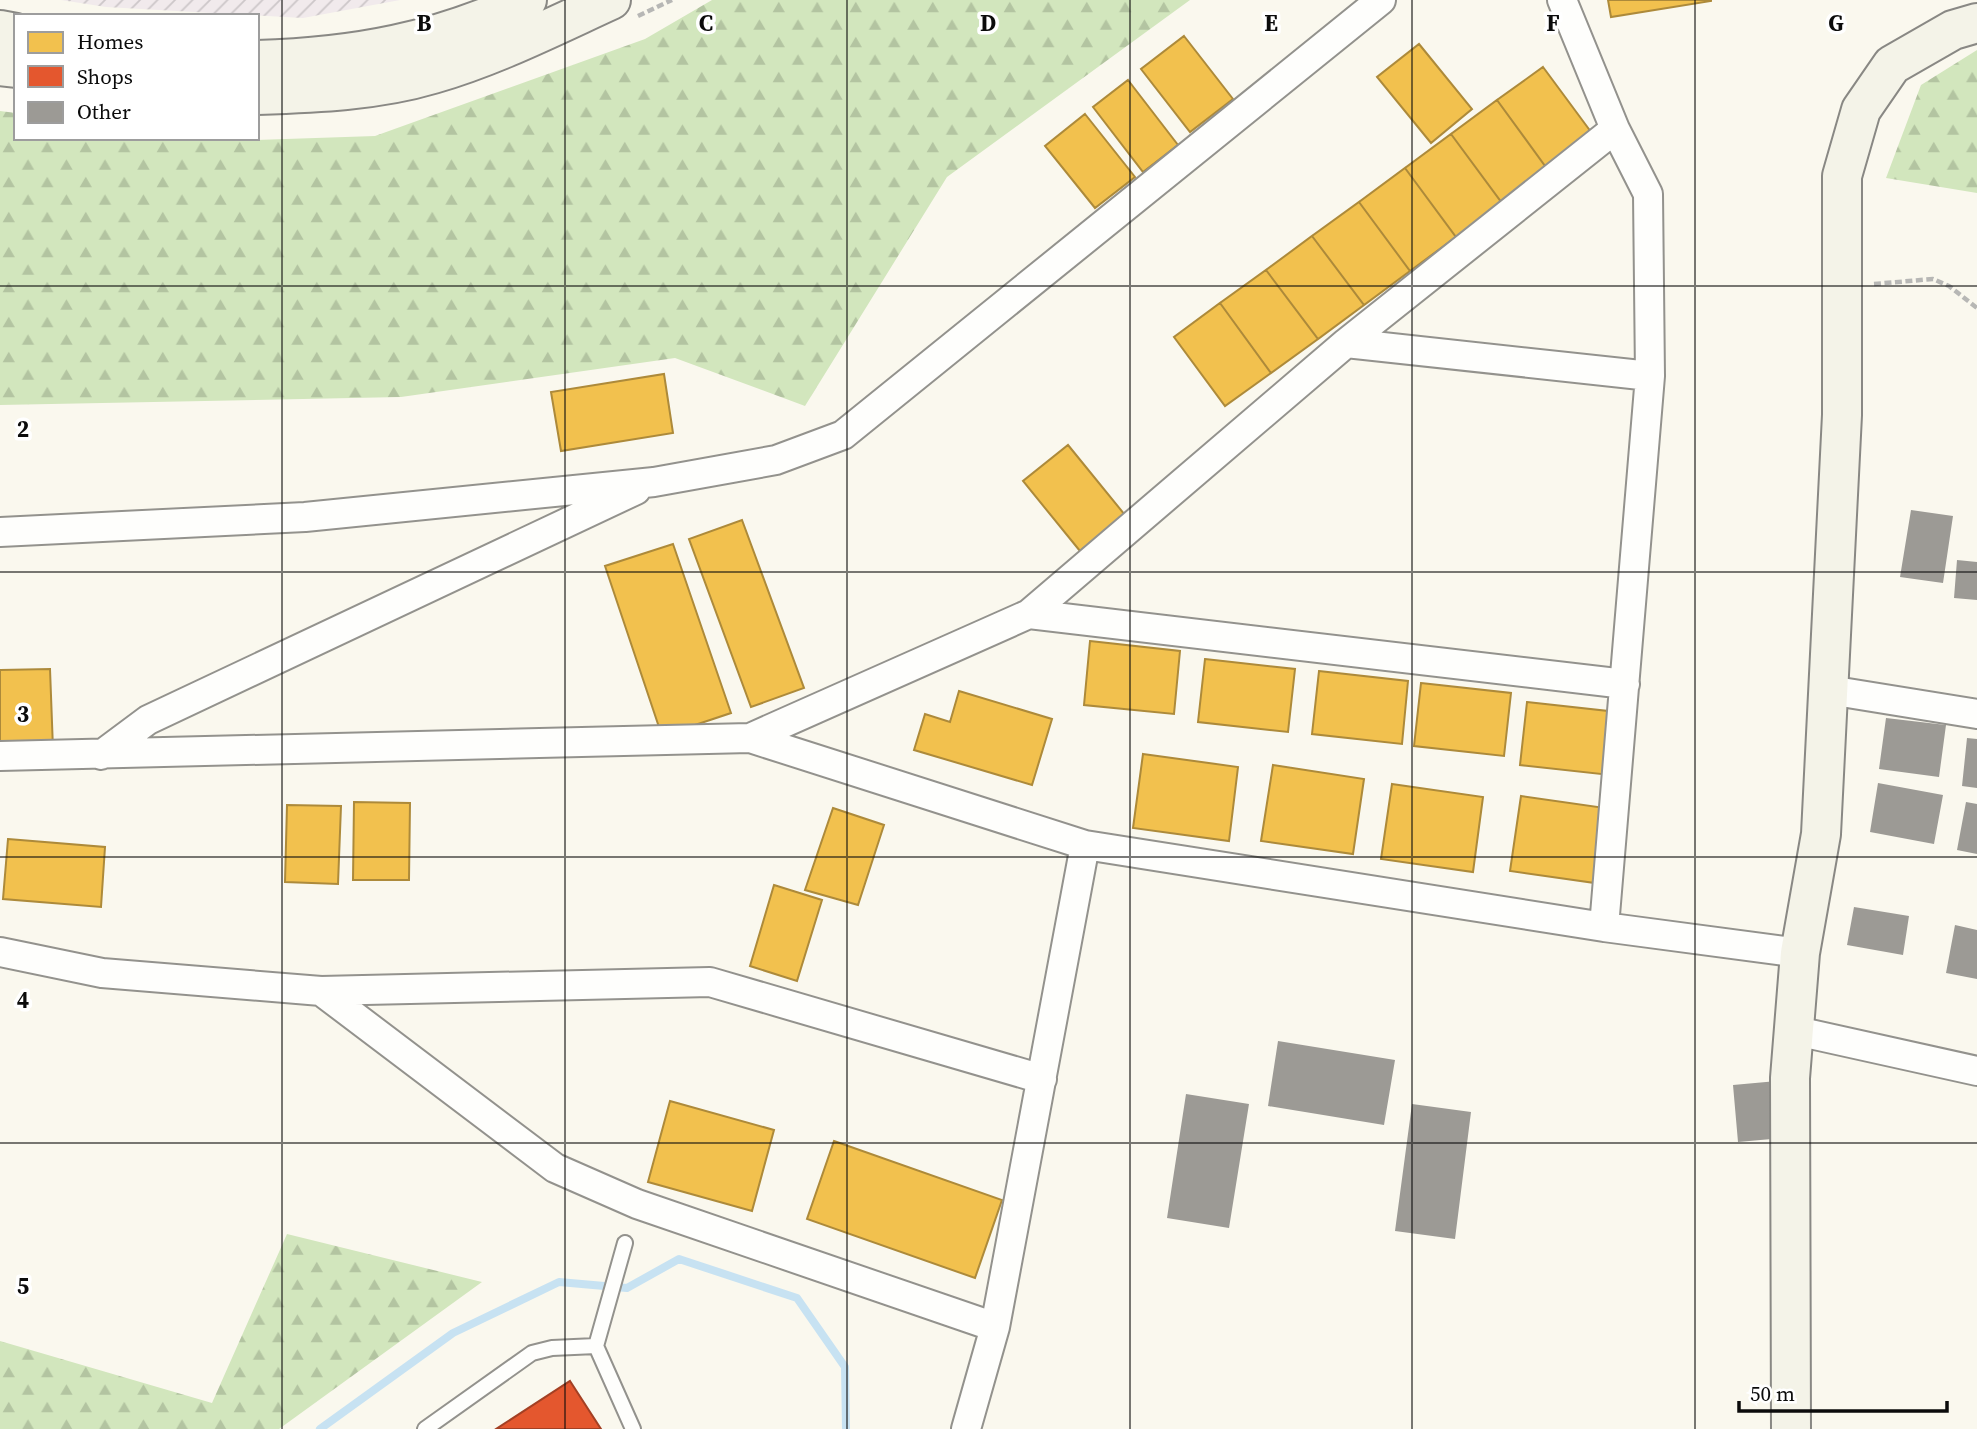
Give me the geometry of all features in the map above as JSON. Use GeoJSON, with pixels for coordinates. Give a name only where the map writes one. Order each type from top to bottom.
{"type":"FeatureCollection","features":[{"type":"Feature","properties":{"kind":"street"},"geometry":{"type":"LineString","coordinates":[[259,60],[330,58],[421,41],[527,0]]}},
{"type":"Feature","properties":{"kind":"street"},"geometry":{"type":"LineString","coordinates":[[259,95],[334,93],[431,75],[508,48],[611,0]]}},
{"type":"Feature","properties":{"kind":"street"},"geometry":{"type":"LineString","coordinates":[[0,532],[305,517],[654,482],[776,460],[843,435],[1381,0]]}},
{"type":"Feature","properties":{"kind":"street"},"geometry":{"type":"LineString","coordinates":[[1562,0],[1615,128],[1647,194],[1650,376],[1604,927]]}},
{"type":"Feature","properties":{"kind":"street"},"geometry":{"type":"LineString","coordinates":[[1791,1429],[1792,1030],[1800,953],[1821,834],[1842,415],[1842,176],[1861,110],[1892,65],[1954,30],[1977,23]]}},
{"type":"Feature","properties":{"kind":"street"},"geometry":{"type":"LineString","coordinates":[[750,738],[1029,614],[1346,343],[1615,128]]}},
{"type":"Feature","properties":{"kind":"street"},"geometry":{"type":"LineString","coordinates":[[1346,343],[1650,376]]}},
{"type":"Feature","properties":{"kind":"street"},"geometry":{"type":"LineString","coordinates":[[101,755],[148,720],[654,482]]}},
{"type":"Feature","properties":{"kind":"street"},"geometry":{"type":"LineString","coordinates":[[1029,614],[1625,684]]}},
{"type":"Feature","properties":{"kind":"street"},"geometry":{"type":"LineString","coordinates":[[1829,690],[1977,714]]}},
{"type":"Feature","properties":{"kind":"street"},"geometry":{"type":"LineString","coordinates":[[0,756],[750,738],[1085,845],[1604,927],[1800,953]]}},
{"type":"Feature","properties":{"kind":"street"},"geometry":{"type":"LineString","coordinates":[[966,1429],[995,1327],[1085,845]]}},
{"type":"Feature","properties":{"kind":"street"},"geometry":{"type":"LineString","coordinates":[[0,952],[102,973],[321,991],[710,982],[1042,1079]]}},
{"type":"Feature","properties":{"kind":"street"},"geometry":{"type":"LineString","coordinates":[[321,991],[555,1167],[637,1204],[995,1327]]}},
{"type":"Feature","properties":{"kind":"street"},"geometry":{"type":"LineString","coordinates":[[1792,1030],[1977,1071]]}},
{"type":"Feature","properties":{"kind":"lane"},"geometry":{"type":"LineString","coordinates":[[625,1243],[596,1346],[633,1429]]}},
{"type":"Feature","properties":{"kind":"lane"},"geometry":{"type":"LineString","coordinates":[[425,1429],[532,1353],[552,1348],[596,1346]]}},
{"type":"Feature","properties":{"kind":"path"},"geometry":{"type":"LineString","coordinates":[[1842,288],[1933,279],[1950,286],[1977,308]]}},
{"type":"Feature","properties":{"kind":"shaded area"},"geometry":{"type":"Polygon","coordinates":[[[61,0],[400,0],[303,18],[106,7],[61,0]]]}},
{"type":"Feature","properties":{"kind":"green space"},"geometry":{"type":"Polygon","coordinates":[[[712,0],[1190,0],[947,177],[805,406],[675,358],[401,397],[0,405],[0,111],[14,113],[14,140],[259,140],[375,136],[645,39],[712,0]]]}},
{"type":"Feature","properties":{"kind":"green space"},"geometry":{"type":"Polygon","coordinates":[[[1977,50],[1977,193],[1886,178],[1921,85],[1977,50]]]}},
{"type":"Feature","properties":{"kind":"green space"},"geometry":{"type":"Polygon","coordinates":[[[287,1234],[482,1282],[279,1429],[0,1429],[0,1341],[212,1403],[287,1234]]]}},
{"type":"Feature","properties":{"kind":"building: Homes"},"geometry":{"type":"Polygon","coordinates":[[[1608,0],[1711,0],[1711,1],[1611,17],[1608,0]]]}},
{"type":"Feature","properties":{"kind":"building: Homes"},"geometry":{"type":"Polygon","coordinates":[[[1184,36],[1233,99],[1190,132],[1141,69],[1184,36]]]}},
{"type":"Feature","properties":{"kind":"building: Homes"},"geometry":{"type":"Polygon","coordinates":[[[1419,44],[1472,109],[1431,143],[1377,77],[1419,44]]]}},
{"type":"Feature","properties":{"kind":"building: Homes"},"geometry":{"type":"Polygon","coordinates":[[[1543,67],[1594,136],[1548,170],[1497,100],[1543,67]]]}},
{"type":"Feature","properties":{"kind":"building: Homes"},"geometry":{"type":"Polygon","coordinates":[[[1128,80],[1178,145],[1143,172],[1093,107],[1128,80]]]}},
{"type":"Feature","properties":{"kind":"building: Homes"},"geometry":{"type":"Polygon","coordinates":[[[1497,100],[1548,170],[1502,203],[1451,134],[1497,100]]]}},
{"type":"Feature","properties":{"kind":"building: Homes"},"geometry":{"type":"Polygon","coordinates":[[[1085,114],[1135,177],[1095,208],[1045,146],[1085,114]]]}},
{"type":"Feature","properties":{"kind":"building: Homes"},"geometry":{"type":"Polygon","coordinates":[[[1451,134],[1502,203],[1456,237],[1405,168],[1451,134]]]}},
{"type":"Feature","properties":{"kind":"building: Homes"},"geometry":{"type":"Polygon","coordinates":[[[1405,168],[1456,237],[1410,271],[1359,202],[1405,168]]]}},
{"type":"Feature","properties":{"kind":"building: Homes"},"geometry":{"type":"Polygon","coordinates":[[[1359,202],[1410,271],[1364,305],[1312,236],[1359,202]]]}},
{"type":"Feature","properties":{"kind":"building: Homes"},"geometry":{"type":"Polygon","coordinates":[[[1312,236],[1364,305],[1318,339],[1266,270],[1312,236]]]}},
{"type":"Feature","properties":{"kind":"building: Homes"},"geometry":{"type":"Polygon","coordinates":[[[1266,270],[1318,339],[1271,373],[1220,303],[1266,270]]]}},
{"type":"Feature","properties":{"kind":"building: Homes"},"geometry":{"type":"Polygon","coordinates":[[[1220,303],[1271,373],[1225,406],[1174,337],[1220,303]]]}},
{"type":"Feature","properties":{"kind":"building: Homes"},"geometry":{"type":"Polygon","coordinates":[[[664,374],[673,433],[561,451],[551,392],[664,374]]]}},
{"type":"Feature","properties":{"kind":"building: Homes"},"geometry":{"type":"Polygon","coordinates":[[[1068,445],[1125,515],[1080,551],[1023,481],[1068,445]]]}},
{"type":"Feature","properties":{"kind":"building: Homes"},"geometry":{"type":"Polygon","coordinates":[[[742,520],[804,688],[751,707],[689,539],[742,520]]]}},
{"type":"Feature","properties":{"kind":"building: Homes"},"geometry":{"type":"Polygon","coordinates":[[[673,544],[731,713],[662,736],[605,566],[673,544]]]}},
{"type":"Feature","properties":{"kind":"building: Homes"},"geometry":{"type":"Polygon","coordinates":[[[1090,641],[1180,651],[1174,714],[1084,705],[1090,641]]]}},
{"type":"Feature","properties":{"kind":"building: Homes"},"geometry":{"type":"Polygon","coordinates":[[[1205,659],[1295,669],[1288,732],[1198,722],[1205,659]]]}},
{"type":"Feature","properties":{"kind":"building: Homes"},"geometry":{"type":"Polygon","coordinates":[[[50,669],[53,749],[0,750],[0,670],[50,669]]]}},
{"type":"Feature","properties":{"kind":"building: Homes"},"geometry":{"type":"Polygon","coordinates":[[[1319,671],[1408,681],[1402,744],[1312,734],[1319,671]]]}},
{"type":"Feature","properties":{"kind":"building: Homes"},"geometry":{"type":"Polygon","coordinates":[[[1421,683],[1511,693],[1504,756],[1414,746],[1421,683]]]}},
{"type":"Feature","properties":{"kind":"building: Homes"},"geometry":{"type":"Polygon","coordinates":[[[959,691],[1052,719],[1032,785],[914,750],[925,714],[950,722],[959,691]]]}},
{"type":"Feature","properties":{"kind":"building: Homes"},"geometry":{"type":"Polygon","coordinates":[[[1527,702],[1617,712],[1610,775],[1520,765],[1527,702]]]}},
{"type":"Feature","properties":{"kind":"building: Homes"},"geometry":{"type":"Polygon","coordinates":[[[1143,754],[1238,767],[1229,841],[1133,828],[1143,754]]]}},
{"type":"Feature","properties":{"kind":"building: Homes"},"geometry":{"type":"Polygon","coordinates":[[[1273,765],[1364,779],[1353,854],[1261,841],[1273,765]]]}},
{"type":"Feature","properties":{"kind":"building: Homes"},"geometry":{"type":"Polygon","coordinates":[[[1392,784],[1483,797],[1473,872],[1381,859],[1392,784]]]}},
{"type":"Feature","properties":{"kind":"building: Homes"},"geometry":{"type":"Polygon","coordinates":[[[1521,796],[1612,809],[1602,884],[1510,871],[1521,796]]]}},
{"type":"Feature","properties":{"kind":"building: Homes"},"geometry":{"type":"Polygon","coordinates":[[[354,802],[410,803],[409,880],[353,880],[354,802]]]}},
{"type":"Feature","properties":{"kind":"building: Homes"},"geometry":{"type":"Polygon","coordinates":[[[287,805],[341,806],[338,884],[285,882],[287,805]]]}},
{"type":"Feature","properties":{"kind":"building: Homes"},"geometry":{"type":"Polygon","coordinates":[[[833,808],[884,825],[858,905],[805,890],[833,808]]]}},
{"type":"Feature","properties":{"kind":"building: Homes"},"geometry":{"type":"Polygon","coordinates":[[[8,839],[105,847],[101,907],[3,899],[8,839]]]}},
{"type":"Feature","properties":{"kind":"building: Homes"},"geometry":{"type":"Polygon","coordinates":[[[774,885],[822,900],[797,981],[750,966],[774,885]]]}},
{"type":"Feature","properties":{"kind":"building: Homes"},"geometry":{"type":"Polygon","coordinates":[[[670,1101],[774,1130],[752,1211],[648,1182],[670,1101]]]}},
{"type":"Feature","properties":{"kind":"building: Homes"},"geometry":{"type":"Polygon","coordinates":[[[834,1141],[1002,1200],[975,1278],[807,1219],[834,1141]]]}},
{"type":"Feature","properties":{"kind":"building: Shops"},"geometry":{"type":"Polygon","coordinates":[[[570,1381],[601,1429],[496,1429],[570,1381]]]}},
{"type":"Feature","properties":{"kind":"building: Other"},"geometry":{"type":"Polygon","coordinates":[[[1911,510],[1953,516],[1943,583],[1900,577],[1911,510]]]}},
{"type":"Feature","properties":{"kind":"building: Other"},"geometry":{"type":"Polygon","coordinates":[[[1957,560],[1977,562],[1977,600],[1954,598],[1957,560]]]}},
{"type":"Feature","properties":{"kind":"building: Other"},"geometry":{"type":"Polygon","coordinates":[[[1886,718],[1946,725],[1939,777],[1879,769],[1886,718]]]}},
{"type":"Feature","properties":{"kind":"building: Other"},"geometry":{"type":"Polygon","coordinates":[[[1967,738],[1977,739],[1977,788],[1962,786],[1967,738]]]}},
{"type":"Feature","properties":{"kind":"building: Other"},"geometry":{"type":"Polygon","coordinates":[[[1878,783],[1943,795],[1934,844],[1870,832],[1878,783]]]}},
{"type":"Feature","properties":{"kind":"building: Other"},"geometry":{"type":"Polygon","coordinates":[[[1966,802],[1977,804],[1977,854],[1957,850],[1966,802]]]}},
{"type":"Feature","properties":{"kind":"building: Other"},"geometry":{"type":"Polygon","coordinates":[[[1854,907],[1909,916],[1903,955],[1847,945],[1854,907]]]}},
{"type":"Feature","properties":{"kind":"building: Other"},"geometry":{"type":"Polygon","coordinates":[[[1955,925],[1977,930],[1977,979],[1946,973],[1955,925]]]}},
{"type":"Feature","properties":{"kind":"building: Other"},"geometry":{"type":"Polygon","coordinates":[[[1278,1041],[1395,1060],[1384,1125],[1268,1106],[1278,1041]]]}},
{"type":"Feature","properties":{"kind":"building: Other"},"geometry":{"type":"Polygon","coordinates":[[[1777,1081],[1782,1138],[1738,1142],[1733,1085],[1777,1081]]]}},
{"type":"Feature","properties":{"kind":"building: Other"},"geometry":{"type":"Polygon","coordinates":[[[1186,1094],[1249,1104],[1229,1228],[1167,1218],[1186,1094]]]}},
{"type":"Feature","properties":{"kind":"building: Other"},"geometry":{"type":"Polygon","coordinates":[[[1412,1104],[1471,1112],[1455,1239],[1395,1231],[1412,1104]]]}},
{"type":"Feature","properties":{"kind":"waterway"},"geometry":{"type":"LineString","coordinates":[[320,1429],[453,1333],[559,1282],[627,1288],[679,1259],[797,1298],[845,1367],[846,1429]]}}]}
